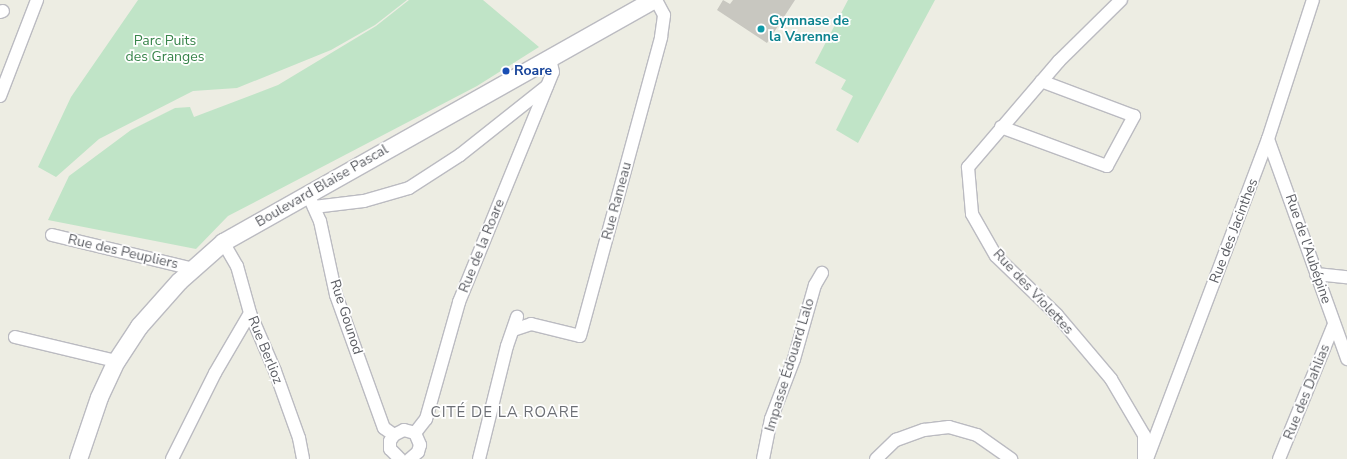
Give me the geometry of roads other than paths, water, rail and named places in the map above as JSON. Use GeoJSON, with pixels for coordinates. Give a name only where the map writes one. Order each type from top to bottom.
{"type":"FeatureCollection","features":[{"type":"Feature","properties":{"kind":"main road","name":"Boulevard Blaise Pascal"},"geometry":{"type":"LineString","coordinates":[[78,459],[99,398],[116,361],[139,326],[179,281],[223,242],[310,201],[394,144],[550,59],[654,0]]}},
{"type":"Feature","properties":{"kind":"street"},"geometry":{"type":"LineString","coordinates":[[0,96],[37,0]]}},
{"type":"Feature","properties":{"kind":"street","name":"Rue Rameau"},"geometry":{"type":"LineString","coordinates":[[513,330],[531,324],[580,336],[661,37],[664,15],[654,0]]}},
{"type":"Feature","properties":{"kind":"street","name":"Rue des Violettes"},"geometry":{"type":"LineString","coordinates":[[1121,0],[1041,81],[968,167],[972,214],[996,256],[1056,315],[1110,379],[1144,435],[1146,459]]}},
{"type":"Feature","properties":{"kind":"street","name":"Rue des Jacinthes"},"geometry":{"type":"LineString","coordinates":[[1146,459],[1268,139],[1313,0]]}},
{"type":"Feature","properties":{"kind":"street","name":"Rue de la Roare"},"geometry":{"type":"LineString","coordinates":[[415,433],[426,419],[459,302],[553,72],[550,59]]}},
{"type":"Feature","properties":{"kind":"street"},"geometry":{"type":"LineString","coordinates":[[1001,127],[1107,166],[1134,116],[1041,81]]}},
{"type":"Feature","properties":{"kind":"street","name":"Boulevard Blaise Pascal"},"geometry":{"type":"LineString","coordinates":[[310,201],[364,201],[409,188],[460,155],[548,85]]}},
{"type":"Feature","properties":{"kind":"street","name":"Rue de l'Aubépine"},"geometry":{"type":"LineString","coordinates":[[1268,139],[1347,359]]}},
{"type":"Feature","properties":{"kind":"street","name":"Rue Gounod"},"geometry":{"type":"LineString","coordinates":[[310,201],[320,220],[336,295],[384,428],[394,435]]}},
{"type":"Feature","properties":{"kind":"street","name":"Rue des Peupliers"},"geometry":{"type":"LineString","coordinates":[[52,235],[194,269]]}},
{"type":"Feature","properties":{"kind":"street","name":"Rue Berlioz"},"geometry":{"type":"LineString","coordinates":[[223,242],[237,266],[250,313],[277,379],[303,459]]}},
{"type":"Feature","properties":{"kind":"street","name":"Impasse Édouard Lalo"},"geometry":{"type":"LineString","coordinates":[[763,459],[771,420],[794,359],[815,285],[822,273]]}},
{"type":"Feature","properties":{"kind":"street"},"geometry":{"type":"LineString","coordinates":[[1316,274],[1347,277]]}},
{"type":"Feature","properties":{"kind":"street"},"geometry":{"type":"LineString","coordinates":[[172,459],[215,373],[250,313]]}},
{"type":"Feature","properties":{"kind":"street"},"geometry":{"type":"LineString","coordinates":[[479,459],[517,317]]}},
{"type":"Feature","properties":{"kind":"street","name":"Rue des Dahlias"},"geometry":{"type":"LineString","coordinates":[[1279,459],[1334,324]]}},
{"type":"Feature","properties":{"kind":"street"},"geometry":{"type":"LineString","coordinates":[[15,337],[116,361]]}},
{"type":"Feature","properties":{"kind":"street"},"geometry":{"type":"LineString","coordinates":[[876,459],[896,440],[924,430],[949,427],[977,435],[1011,459]]}},
{"type":"Feature","properties":{"kind":"street"},"geometry":{"type":"LineString","coordinates":[[400,459],[390,449],[394,435],[404,430],[415,433],[420,445],[418,452],[410,459]]}},
{"type":"Feature","properties":{"kind":"place","name":"Gymnase de la Varenne"},"geometry":{"type":"Point","coordinates":[761,29]}},
{"type":"Feature","properties":{"kind":"place","name":"Roare"},"geometry":{"type":"Point","coordinates":[506,71]}},
{"type":"Feature","properties":{"kind":"district","name":"CITÉ DE LA ROARE"},"geometry":{"type":"Point","coordinates":[505,413]}},
{"type":"Feature","properties":{"kind":"park label","name":"Parc Puits des Granges"},"geometry":{"type":"Point","coordinates":[165,50]}}]}
